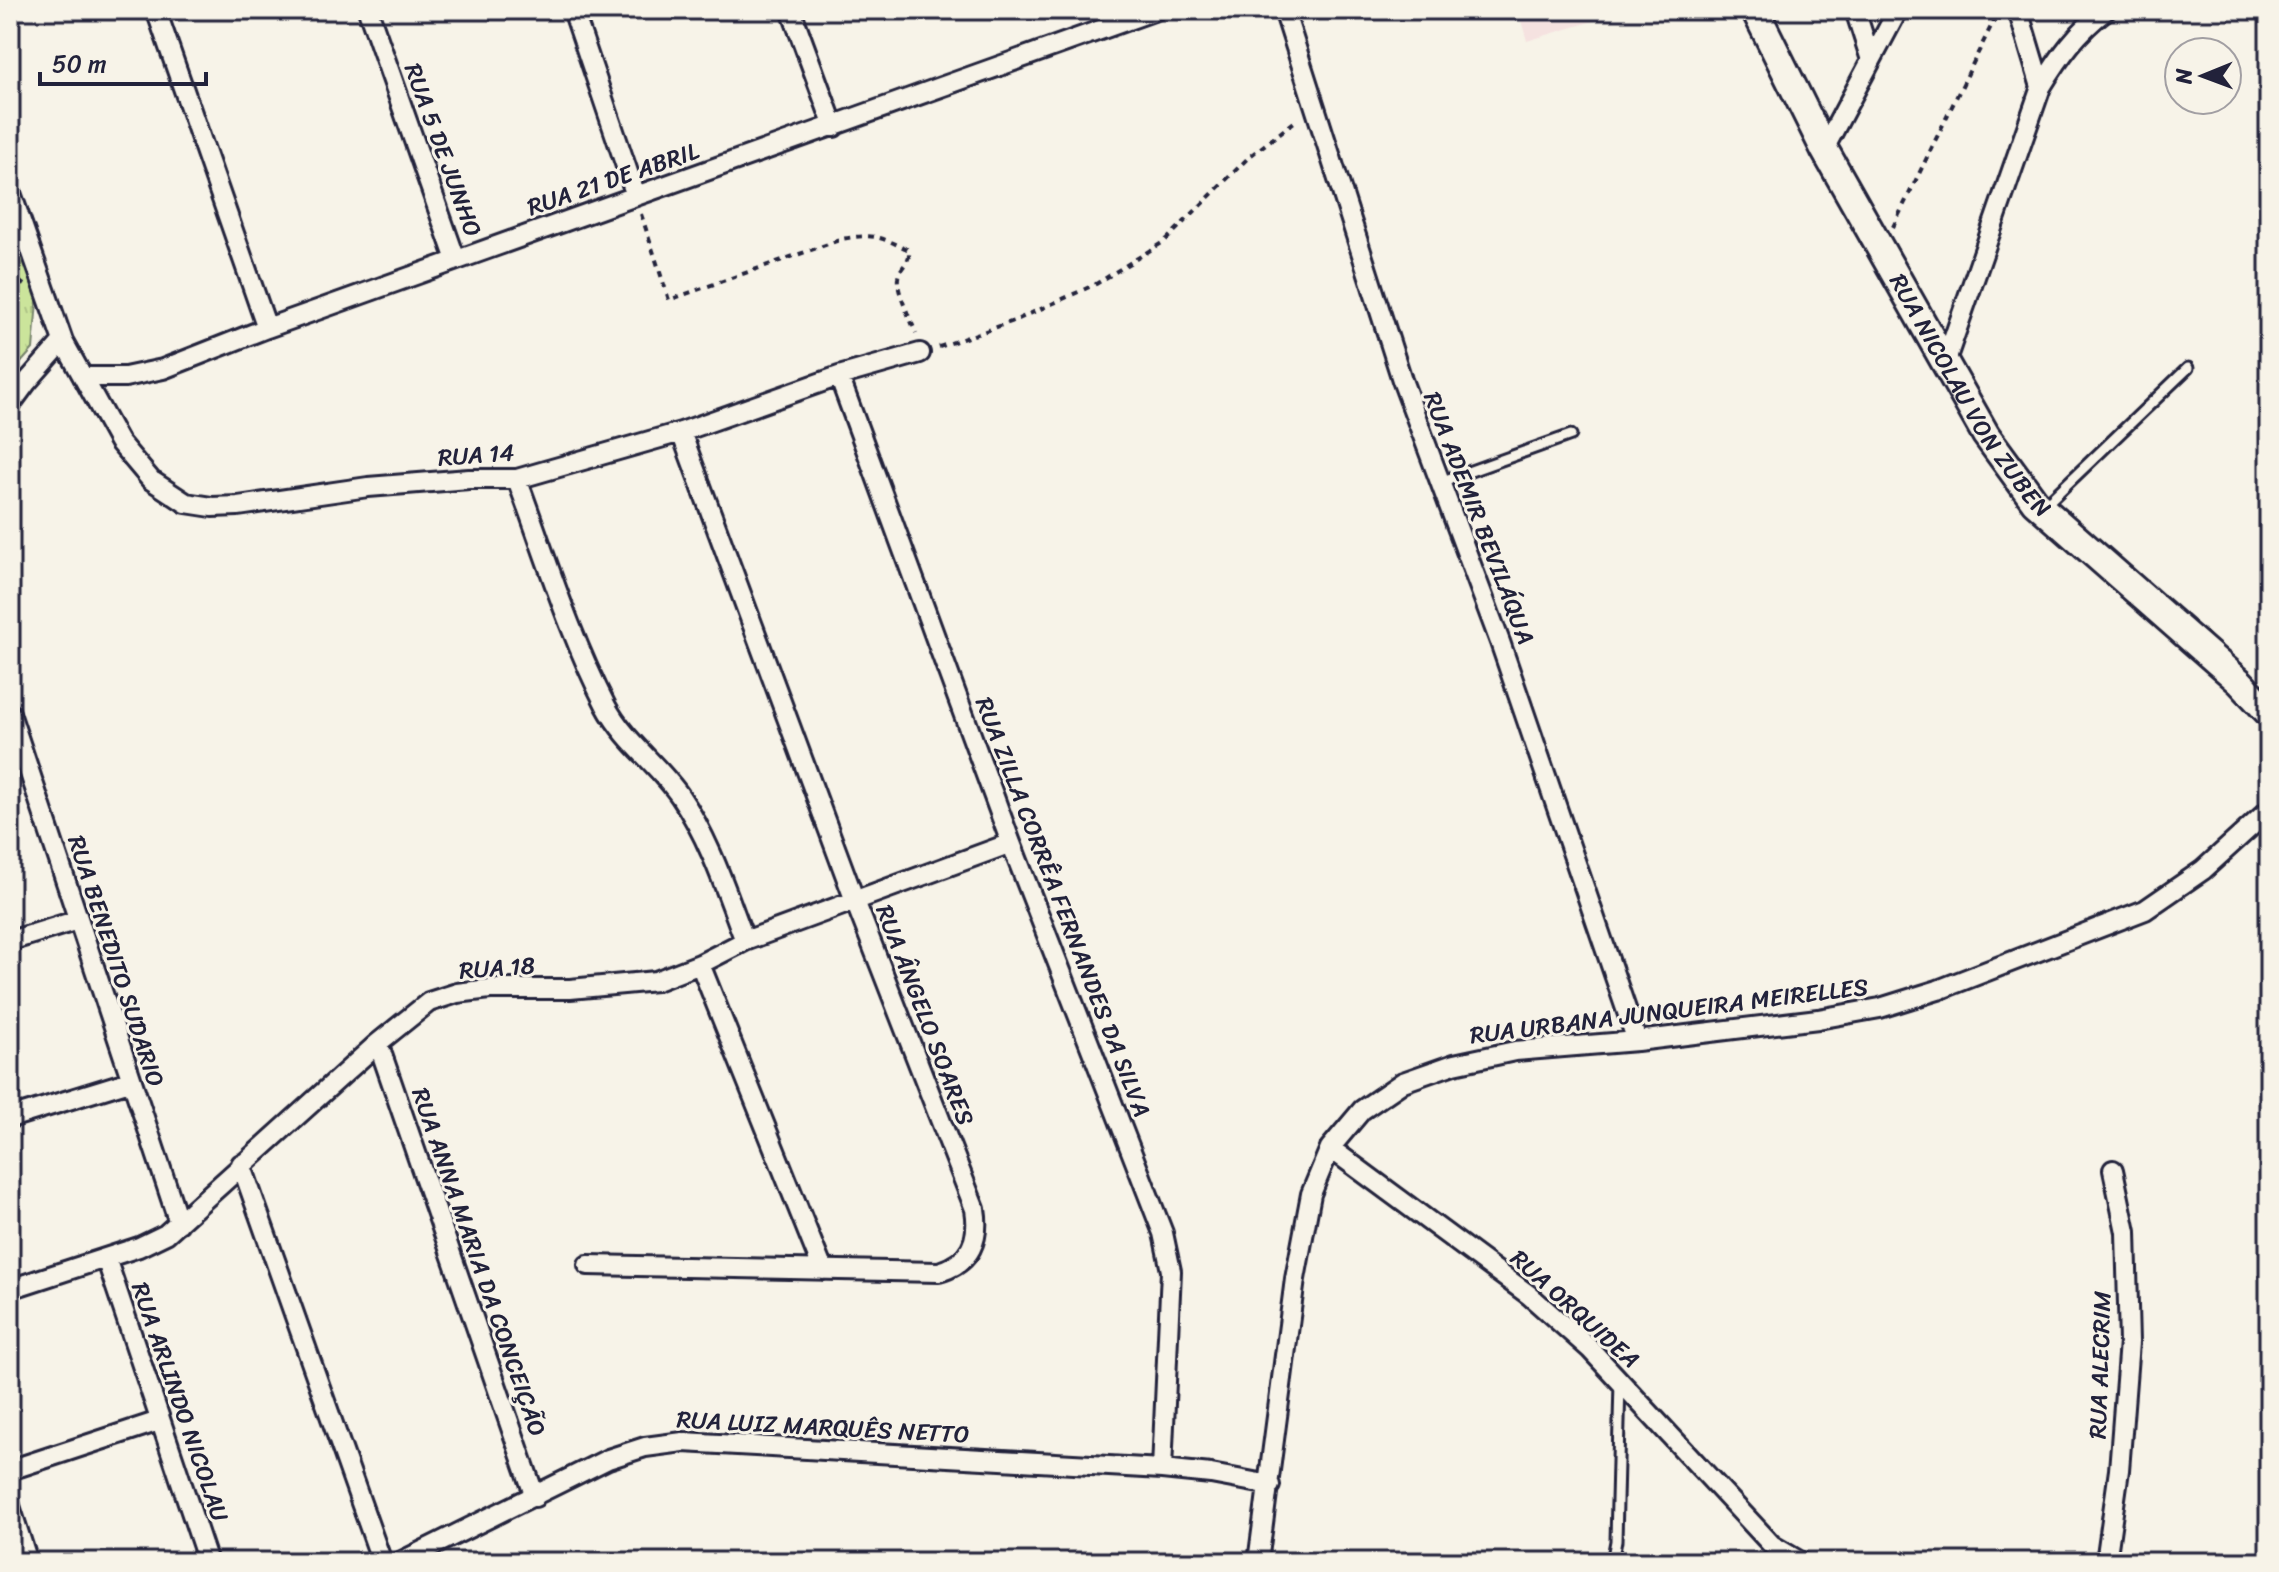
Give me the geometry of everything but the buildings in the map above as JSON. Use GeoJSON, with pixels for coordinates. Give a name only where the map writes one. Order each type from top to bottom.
{"type":"FeatureCollection","features":[{"type":"Feature","properties":{"kind":"street"},"geometry":{"type":"LineString","coordinates":[[156,10],[267,328]]}},
{"type":"Feature","properties":{"kind":"street","name":"RUA 5 DE JUNHO"},"geometry":{"type":"LineString","coordinates":[[368,10],[456,260]]}},
{"type":"Feature","properties":{"kind":"street"},"geometry":{"type":"LineString","coordinates":[[573,10],[636,196]]}},
{"type":"Feature","properties":{"kind":"street"},"geometry":{"type":"LineString","coordinates":[[791,10],[834,127]]}},
{"type":"Feature","properties":{"kind":"street","name":"RUA 21 DE ABRIL"},"geometry":{"type":"LineString","coordinates":[[83,377],[125,377],[163,369],[267,328],[1156,10]]}},
{"type":"Feature","properties":{"kind":"street","name":"RUA ADEMIR BEVILÁQUA"},"geometry":{"type":"LineString","coordinates":[[1284,10],[1402,380],[1500,642],[1637,1041]]}},
{"type":"Feature","properties":{"kind":"street","name":"RUA NICOLAU VON ZUBEN"},"geometry":{"type":"LineString","coordinates":[[1755,10],[1824,149],[1986,435],[2042,508],[2240,682],[2269,713]]}},
{"type":"Feature","properties":{"kind":"street"},"geometry":{"type":"LineString","coordinates":[[1855,10],[1871,60]]}},
{"type":"Feature","properties":{"kind":"street"},"geometry":{"type":"LineString","coordinates":[[1824,149],[1898,10]]}},
{"type":"Feature","properties":{"kind":"street"},"geometry":{"type":"LineString","coordinates":[[2018,10],[2041,87]]}},
{"type":"Feature","properties":{"kind":"street"},"geometry":{"type":"LineString","coordinates":[[1945,363],[2041,87],[2065,48],[2106,10]]}},
{"type":"Feature","properties":{"kind":"street","name":"RUA 14"},"geometry":{"type":"LineString","coordinates":[[10,190],[63,341],[119,442],[151,480],[186,503],[212,507],[238,506],[368,487],[469,479],[517,479],[681,432],[839,376],[926,351]]}},
{"type":"Feature","properties":{"kind":"street"},"geometry":{"type":"LineString","coordinates":[[10,405],[63,341]]}},
{"type":"Feature","properties":{"kind":"street","name":"RUA ZILLA CORRÊA FERNANDES DA SILVA"},"geometry":{"type":"LineString","coordinates":[[839,376],[1011,843],[1163,1233],[1171,1271],[1162,1469]]}},
{"type":"Feature","properties":{"kind":"street","name":"RUA ÂNGELO SOARES"},"geometry":{"type":"LineString","coordinates":[[588,1265],[939,1272],[949,1269],[969,1253],[977,1237],[975,1209],[855,901],[681,432]]}},
{"type":"Feature","properties":{"kind":"street"},"geometry":{"type":"LineString","coordinates":[[517,479],[588,668],[608,710],[631,743],[678,793],[702,831],[745,941]]}},
{"type":"Feature","properties":{"kind":"street","name":"RUA BENEDITO SUDARIO"},"geometry":{"type":"LineString","coordinates":[[10,713],[179,1223]]}},
{"type":"Feature","properties":{"kind":"street","name":"RUA URBANA JUNQUEIRA MEIRELLES"},"geometry":{"type":"LineString","coordinates":[[1258,1562],[1295,1279],[1311,1194],[1330,1148],[1362,1110],[1403,1082],[1441,1068],[1515,1051],[1637,1041],[1865,1011],[1938,990],[2145,910],[2203,870],[2269,810]]}},
{"type":"Feature","properties":{"kind":"street","name":"RUA 18"},"geometry":{"type":"LineString","coordinates":[[10,1289],[154,1241],[179,1223],[241,1164],[429,1002],[457,993],[490,989],[617,986],[656,981],[700,964],[745,941],[1011,843]]}},
{"type":"Feature","properties":{"kind":"street"},"geometry":{"type":"LineString","coordinates":[[10,941],[78,920]]}},
{"type":"Feature","properties":{"kind":"street"},"geometry":{"type":"LineString","coordinates":[[700,964],[823,1270]]}},
{"type":"Feature","properties":{"kind":"street","name":"RUA ANNA MARIA DA CONCEIÇÃO"},"geometry":{"type":"LineString","coordinates":[[378,1043],[535,1497]]}},
{"type":"Feature","properties":{"kind":"street"},"geometry":{"type":"LineString","coordinates":[[10,1118],[130,1081]]}},
{"type":"Feature","properties":{"kind":"street","name":"RUA ORQUIDEA"},"geometry":{"type":"LineString","coordinates":[[1330,1148],[1529,1295],[1590,1349],[1772,1545],[1801,1562]]}},
{"type":"Feature","properties":{"kind":"street"},"geometry":{"type":"LineString","coordinates":[[241,1164],[382,1562]]}},
{"type":"Feature","properties":{"kind":"street","name":"RUA ALECRIM"},"geometry":{"type":"LineString","coordinates":[[2106,1562],[2119,1470],[2129,1342],[2126,1232],[2113,1170]]}},
{"type":"Feature","properties":{"kind":"street","name":"RUA ARLINDO NICOLAU"},"geometry":{"type":"LineString","coordinates":[[106,1258],[208,1562]]}},
{"type":"Feature","properties":{"kind":"street"},"geometry":{"type":"LineString","coordinates":[[10,1470],[159,1421]]}},
{"type":"Feature","properties":{"kind":"street","name":"RUA LUIZ MARQUÊS NETTO"},"geometry":{"type":"LineString","coordinates":[[400,1562],[608,1459],[645,1447],[683,1442],[1162,1469],[1270,1485]]}},
{"type":"Feature","properties":{"kind":"street"},"geometry":{"type":"LineString","coordinates":[[10,1506],[28,1562]]}},
{"type":"Feature","properties":{"kind":"lane"},"geometry":{"type":"LineString","coordinates":[[2042,508],[2188,368]]}},
{"type":"Feature","properties":{"kind":"lane"},"geometry":{"type":"LineString","coordinates":[[1440,482],[1571,435]]}},
{"type":"Feature","properties":{"kind":"lane"},"geometry":{"type":"LineString","coordinates":[[1612,1562],[1616,1541],[1620,1381]]}},
{"type":"Feature","properties":{"kind":"path"},"geometry":{"type":"LineString","coordinates":[[1882,250],[1999,10]]}},
{"type":"Feature","properties":{"kind":"path"},"geometry":{"type":"LineString","coordinates":[[926,351],[1014,321],[1083,290],[1165,241],[1250,156],[1316,105]]}},
{"type":"Feature","properties":{"kind":"path"},"geometry":{"type":"LineString","coordinates":[[636,196],[669,300],[842,239],[868,234],[909,250],[909,261],[898,278],[899,287],[919,339],[929,341],[926,351]]}},
{"type":"Feature","properties":{"kind":"shaded area"},"geometry":{"type":"Polygon","coordinates":[[[1518,10],[1630,10],[1527,41],[1518,10]]]}},
{"type":"Feature","properties":{"kind":"green space"},"geometry":{"type":"Polygon","coordinates":[[[10,212],[38,289],[33,349],[10,375],[10,212]]]}}]}
